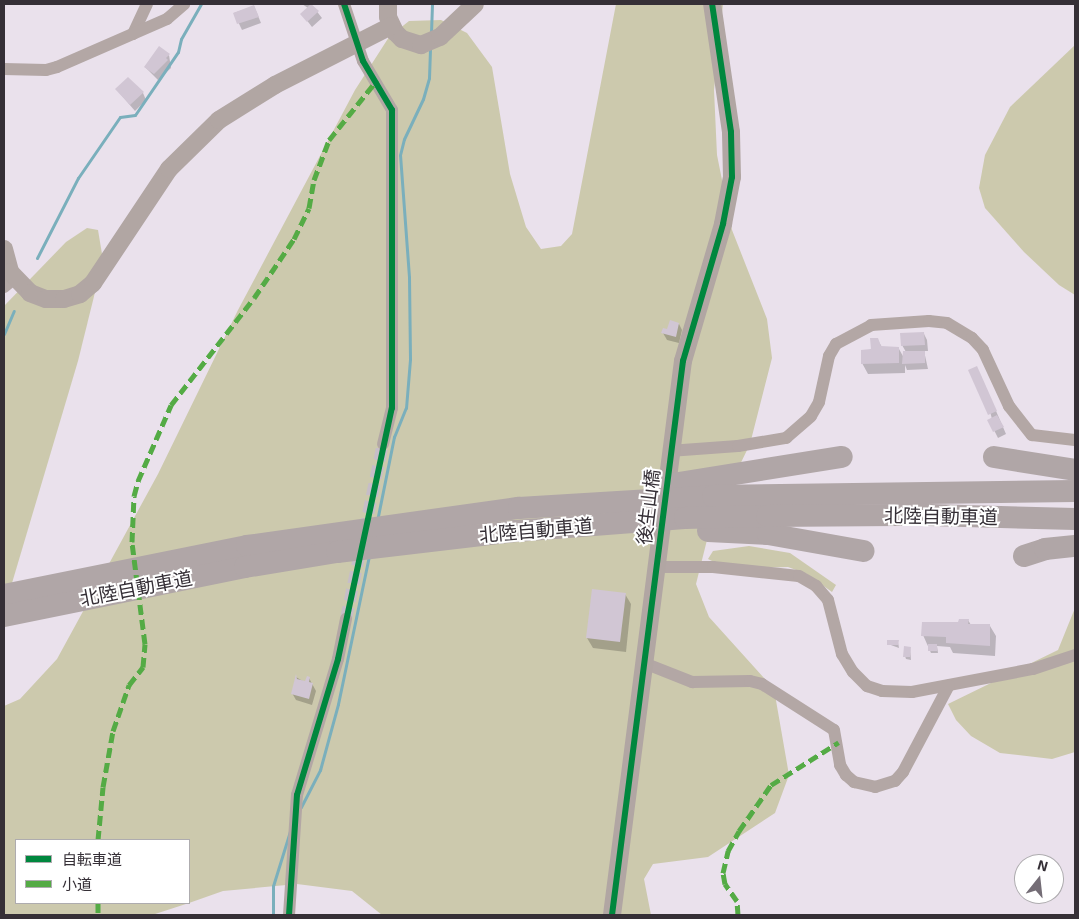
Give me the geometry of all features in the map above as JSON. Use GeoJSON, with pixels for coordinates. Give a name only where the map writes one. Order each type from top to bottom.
{"type":"FeatureCollection","features":[{"type":"Feature","properties":{"kind":"highway"},"geometry":{"type":"LineString","coordinates":[[518,508],[842,457]]}},
{"type":"Feature","properties":{"kind":"highway"},"geometry":{"type":"LineString","coordinates":[[994,457],[1075,470]]}},
{"type":"Feature","properties":{"kind":"highway","name":"北陸自動車道"},"geometry":{"type":"LineString","coordinates":[[4,595],[256,544],[518,508],[713,496],[1075,491]]}},
{"type":"Feature","properties":{"kind":"highway","name":"北陸自動車道"},"geometry":{"type":"LineString","coordinates":[[4,616],[245,567],[430,540],[685,518],[860,514],[1075,519]]}},
{"type":"Feature","properties":{"kind":"highway"},"geometry":{"type":"LineString","coordinates":[[430,540],[630,530],[720,531],[777,536],[863,551]]}},
{"type":"Feature","properties":{"kind":"highway"},"geometry":{"type":"LineString","coordinates":[[1024,556],[1045,549],[1075,546]]}},
{"type":"Feature","properties":{"kind":"street"},"geometry":{"type":"LineString","coordinates":[[133,34],[147,4]]}},
{"type":"Feature","properties":{"kind":"street"},"geometry":{"type":"LineString","coordinates":[[4,69],[46,70],[167,19],[184,4]]}},
{"type":"Feature","properties":{"kind":"street"},"geometry":{"type":"LineString","coordinates":[[344,4],[363,61],[392,110],[392,408],[383,444]]}},
{"type":"Feature","properties":{"kind":"street"},"geometry":{"type":"LineString","coordinates":[[388,4],[391,26],[402,39],[412,44],[431,43],[475,4]]}},
{"type":"Feature","properties":{"kind":"street","name":"後生山橋"},"geometry":{"type":"LineString","coordinates":[[612,915],[683,361],[723,224],[732,177],[732,132],[712,4]]}},
{"type":"Feature","properties":{"kind":"street"},"geometry":{"type":"LineString","coordinates":[[4,249],[9,283],[46,299],[64,299],[80,294],[93,283],[149,195],[194,142],[244,102],[391,26]]}},
{"type":"Feature","properties":{"kind":"street"},"geometry":{"type":"LineString","coordinates":[[670,451],[738,446],[786,438],[811,416],[819,402],[829,356],[836,344],[871,325],[929,321],[947,323],[972,338],[982,350],[1010,406],[1032,435],[1075,440]]}},
{"type":"Feature","properties":{"kind":"street"},"geometry":{"type":"LineString","coordinates":[[656,566],[713,567],[799,576],[816,586],[828,600],[842,654],[866,686],[882,691],[912,692],[1034,669],[1074,658]]}},
{"type":"Feature","properties":{"kind":"street"},"geometry":{"type":"LineString","coordinates":[[289,915],[297,795],[338,659],[346,619]]}},
{"type":"Feature","properties":{"kind":"street"},"geometry":{"type":"LineString","coordinates":[[644,663],[692,682],[750,681],[762,684],[834,730],[840,765],[846,775],[854,782],[875,787],[895,781],[903,772],[949,684]]}},
{"type":"Feature","properties":{"kind":"shaded area"},"geometry":{"type":"Polygon","coordinates":[[[616,4],[723,4],[714,90],[717,155],[732,230],[767,319],[772,358],[750,444],[711,524],[696,584],[709,617],[774,689],[789,775],[775,813],[708,857],[653,864],[644,879],[651,915],[382,915],[352,891],[297,884],[223,891],[190,903],[190,839],[15,839],[15,904],[186,904],[152,915],[4,915],[4,706],[20,699],[57,659],[158,474],[238,310],[355,90],[389,37],[409,21],[441,20],[467,33],[492,67],[510,174],[526,227],[541,249],[561,246],[572,234],[616,4]]]}},
{"type":"Feature","properties":{"kind":"shaded area"},"geometry":{"type":"Polygon","coordinates":[[[1075,45],[1075,295],[1059,285],[1024,252],[985,208],[979,188],[985,155],[1010,107],[1075,45]]]}},
{"type":"Feature","properties":{"kind":"shaded area"},"geometry":{"type":"Polygon","coordinates":[[[87,228],[98,230],[103,260],[78,361],[4,610],[4,306],[66,242],[87,228]]]}},
{"type":"Feature","properties":{"kind":"shaded area"},"geometry":{"type":"Polygon","coordinates":[[[749,546],[790,553],[836,585],[832,592],[807,574],[788,567],[757,568],[716,563],[708,559],[713,551],[749,546]]]}},
{"type":"Feature","properties":{"kind":"shaded area"},"geometry":{"type":"Polygon","coordinates":[[[1075,608],[1075,752],[1052,759],[1000,753],[971,736],[956,720],[948,704],[1058,650],[1075,608]]]}},
{"type":"Feature","properties":{"kind":"building"},"geometry":{"type":"Polygon","coordinates":[[[311,4],[319,11],[307,22],[300,14],[311,4]]]}},
{"type":"Feature","properties":{"kind":"building"},"geometry":{"type":"Polygon","coordinates":[[[254,5],[259,17],[237,24],[233,13],[254,5]]]}},
{"type":"Feature","properties":{"kind":"building"},"geometry":{"type":"Polygon","coordinates":[[[159,46],[170,54],[166,58],[168,60],[154,74],[144,67],[159,46]]]}},
{"type":"Feature","properties":{"kind":"building"},"geometry":{"type":"Polygon","coordinates":[[[128,77],[144,92],[130,105],[115,89],[128,77]]]}},
{"type":"Feature","properties":{"kind":"building"},"geometry":{"type":"Polygon","coordinates":[[[670,320],[679,323],[676,337],[661,333],[663,328],[667,329],[670,320]]]}},
{"type":"Feature","properties":{"kind":"building"},"geometry":{"type":"Polygon","coordinates":[[[924,332],[925,345],[901,346],[900,333],[924,332]]]}},
{"type":"Feature","properties":{"kind":"building"},"geometry":{"type":"Polygon","coordinates":[[[870,338],[878,338],[881,346],[899,347],[899,363],[861,364],[861,350],[871,349],[870,338]]]}},
{"type":"Feature","properties":{"kind":"building"},"geometry":{"type":"Polygon","coordinates":[[[903,351],[925,351],[925,363],[902,364],[903,351]]]}},
{"type":"Feature","properties":{"kind":"building"},"geometry":{"type":"Polygon","coordinates":[[[977,366],[997,411],[988,415],[968,370],[977,366]]]}},
{"type":"Feature","properties":{"kind":"building"},"geometry":{"type":"Polygon","coordinates":[[[997,415],[1004,427],[993,432],[987,420],[997,415]]]}},
{"type":"Feature","properties":{"kind":"building"},"geometry":{"type":"Polygon","coordinates":[[[592,589],[626,593],[620,642],[586,638],[592,589]]]}},
{"type":"Feature","properties":{"kind":"building"},"geometry":{"type":"Polygon","coordinates":[[[959,619],[969,619],[968,624],[990,624],[990,646],[946,643],[946,637],[921,636],[922,622],[958,622],[959,619]]]}},
{"type":"Feature","properties":{"kind":"building"},"geometry":{"type":"Polygon","coordinates":[[[887,640],[899,640],[898,645],[887,645],[887,640]]]}},
{"type":"Feature","properties":{"kind":"building"},"geometry":{"type":"Polygon","coordinates":[[[928,644],[937,644],[937,651],[928,651],[928,644]]]}},
{"type":"Feature","properties":{"kind":"building"},"geometry":{"type":"Polygon","coordinates":[[[904,646],[911,647],[910,657],[903,657],[904,646]]]}},
{"type":"Feature","properties":{"kind":"building"},"geometry":{"type":"Polygon","coordinates":[[[296,674],[297,679],[305,681],[307,676],[310,677],[309,682],[313,683],[309,699],[291,694],[296,674]]]}},
{"type":"Feature","properties":{"kind":"waterway"},"geometry":{"type":"LineString","coordinates":[[37,258],[78,178],[120,117],[135,115],[178,52],[181,39],[201,4]]}},
{"type":"Feature","properties":{"kind":"waterway"},"geometry":{"type":"LineString","coordinates":[[431,33],[432,4]]}},
{"type":"Feature","properties":{"kind":"waterway"},"geometry":{"type":"LineString","coordinates":[[377,521],[394,437],[406,408],[410,359],[409,277],[400,155],[404,139],[423,99],[429,78],[430,47]]}},
{"type":"Feature","properties":{"kind":"waterway"},"geometry":{"type":"LineString","coordinates":[[4,334],[14,311]]}},
{"type":"Feature","properties":{"kind":"waterway"},"geometry":{"type":"LineString","coordinates":[[301,807],[320,770],[338,704],[369,556]]}},
{"type":"Feature","properties":{"kind":"waterway"},"geometry":{"type":"LineString","coordinates":[[273,915],[273,886],[290,831]]}},
{"type":"Feature","properties":{"kind":"tunnel"},"geometry":{"type":"LineString","coordinates":[[346,619],[383,444]]}},
{"type":"Feature","properties":{"kind":"marked path"},"geometry":{"type":"LineString","coordinates":[[98,839],[103,787],[113,731],[129,685],[143,667],[145,644],[132,542],[134,496],[138,481],[171,405],[254,298],[294,239],[309,208],[314,180],[329,140],[377,80]]}},
{"type":"Feature","properties":{"kind":"marked path"},"geometry":{"type":"LineString","coordinates":[[738,915],[737,901],[725,884],[723,873],[728,851],[739,831],[771,785],[839,742]]}},
{"type":"Feature","properties":{"kind":"marked path"},"geometry":{"type":"LineString","coordinates":[[98,904],[98,915]]}},
{"type":"Feature","properties":{"kind":"cycle path"},"geometry":{"type":"LineString","coordinates":[[289,915],[297,795],[338,659],[392,408],[392,110],[363,61],[344,4]]}},
{"type":"Feature","properties":{"kind":"cycle path"},"geometry":{"type":"LineString","coordinates":[[612,915],[683,361],[723,224],[732,177],[731,132],[712,4]]}}]}
